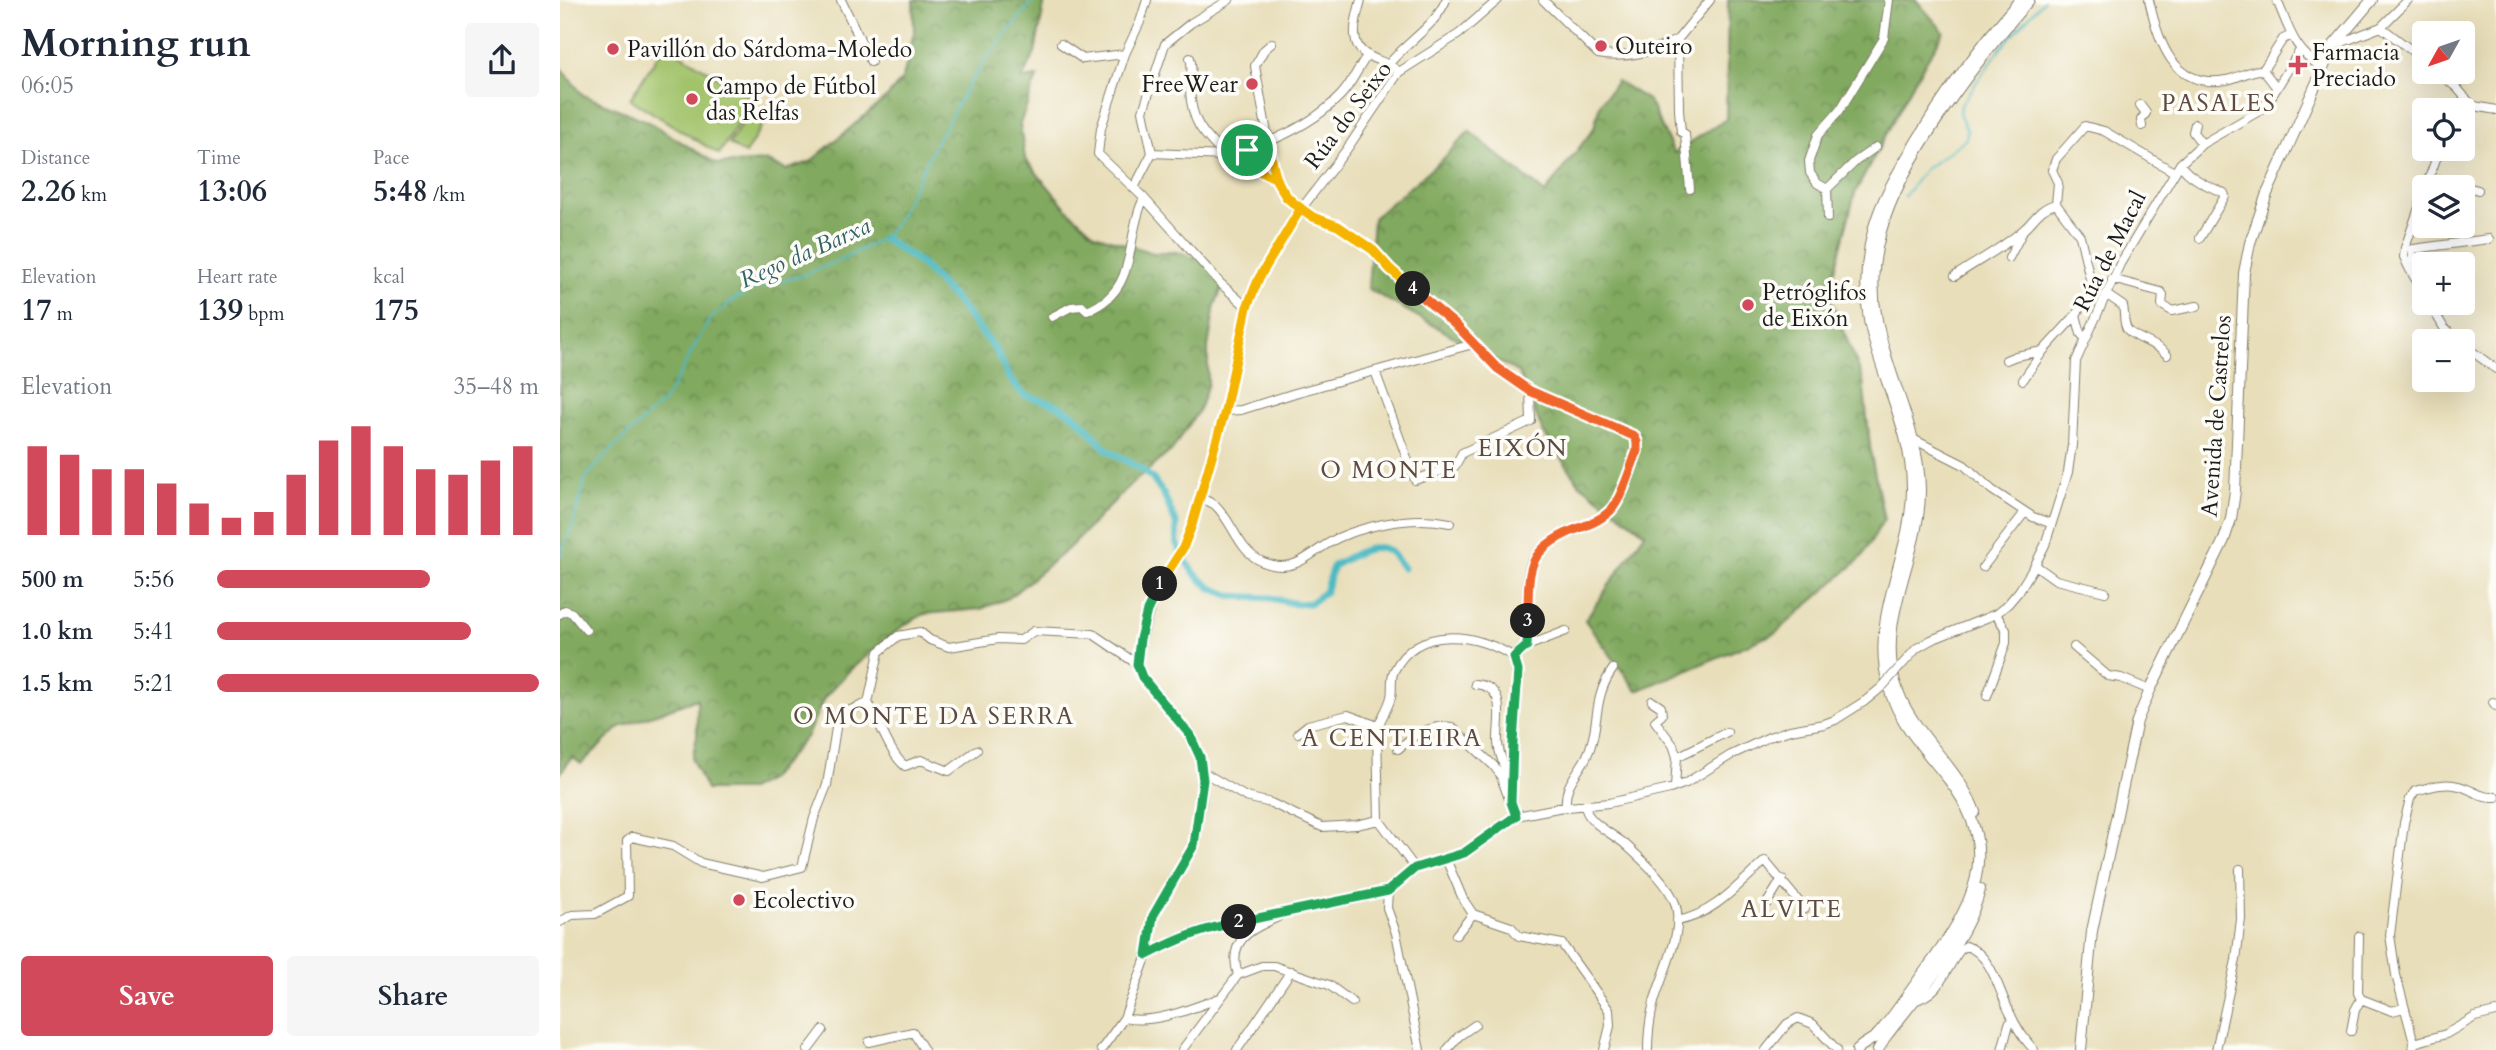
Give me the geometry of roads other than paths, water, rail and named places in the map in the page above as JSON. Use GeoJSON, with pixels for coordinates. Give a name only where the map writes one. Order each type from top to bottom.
{"type":"FeatureCollection","features":[{"type":"Feature","properties":{"kind":"main road"},"geometry":{"type":"LineString","coordinates":[[1875,1048],[1893,1015],[1961,920],[1974,890],[1978,865],[1975,836],[1966,807],[1904,722],[1891,696],[1884,669],[1885,623],[1907,537],[1913,489],[1904,433],[1869,320],[1866,283],[1868,256],[1879,212],[1902,165],[1954,83],[2020,0]]}},
{"type":"Feature","properties":{"kind":"main road"},"geometry":{"type":"LineString","coordinates":[[1875,1048],[1955,943],[1976,905],[1983,877],[1983,852],[1972,804],[1956,778],[1910,718],[1895,685],[1891,668],[1892,623],[1913,538],[1920,491],[1913,439],[1876,317],[1874,270],[1881,229],[1896,191],[1930,133],[1975,67],[2029,0]]}},
{"type":"Feature","properties":{"kind":"main road","name":"Avenida de Castrelos"},"geometry":{"type":"LineString","coordinates":[[2081,1050],[2094,922],[2135,732],[2150,690],[2231,519],[2235,491],[2247,254],[2284,152],[2333,46],[2372,0]]}},
{"type":"Feature","properties":{"kind":"main road"},"geometry":{"type":"LineString","coordinates":[[1857,1050],[1862,1045],[1875,1048]]}},
{"type":"Feature","properties":{"kind":"street"},"geometry":{"type":"LineString","coordinates":[[841,0],[871,62]]}},
{"type":"Feature","properties":{"kind":"street"},"geometry":{"type":"LineString","coordinates":[[1147,0],[1125,54],[1101,128],[1097,149],[1102,159],[1144,198],[1220,283],[1247,307]]}},
{"type":"Feature","properties":{"kind":"street"},"geometry":{"type":"LineString","coordinates":[[1134,188],[1152,153],[1143,111],[1165,44],[1191,23],[1229,0]]}},
{"type":"Feature","properties":{"kind":"street"},"geometry":{"type":"LineString","coordinates":[[1361,0],[1354,31],[1361,50],[1367,56],[1389,64],[1399,72]]}},
{"type":"Feature","properties":{"kind":"street"},"geometry":{"type":"LineString","coordinates":[[1389,64],[1441,13],[1446,0]]}},
{"type":"Feature","properties":{"kind":"street","name":"Rúa do Seixo"},"geometry":{"type":"LineString","coordinates":[[1137,664],[1140,639],[1154,594],[1183,548],[1200,498],[1225,411],[1247,307],[1259,278],[1301,208],[1347,149],[1399,72],[1458,34],[1498,0]]}},
{"type":"Feature","properties":{"kind":"street"},"geometry":{"type":"LineString","coordinates":[[1543,0],[1598,54],[1610,56],[1666,46],[1678,39],[1710,0]]}},
{"type":"Feature","properties":{"kind":"street"},"geometry":{"type":"LineString","coordinates":[[1827,189],[1817,183],[1810,173],[1809,161],[1818,135],[1840,110],[1884,38],[1889,0]]}},
{"type":"Feature","properties":{"kind":"street"},"geometry":{"type":"LineString","coordinates":[[2149,0],[2161,40],[2172,61],[2184,75],[2214,81],[2263,70]]}},
{"type":"Feature","properties":{"kind":"street"},"geometry":{"type":"LineString","coordinates":[[2277,0],[2300,50],[2323,68]]}},
{"type":"Feature","properties":{"kind":"street"},"geometry":{"type":"LineString","coordinates":[[2333,46],[2381,27],[2408,0]]}},
{"type":"Feature","properties":{"kind":"street"},"geometry":{"type":"LineString","coordinates":[[2381,27],[2412,51]]}},
{"type":"Feature","properties":{"kind":"street"},"geometry":{"type":"LineString","coordinates":[[2263,70],[2283,39],[2292,35]]}},
{"type":"Feature","properties":{"kind":"street"},"geometry":{"type":"LineString","coordinates":[[1678,39],[1679,110],[1681,132],[1685,134],[1690,189]]}},
{"type":"Feature","properties":{"kind":"street"},"geometry":{"type":"LineString","coordinates":[[1272,43],[1264,50],[1255,66],[1275,178],[1286,197],[1313,217],[1338,226],[1373,250],[1390,269],[1458,327],[1497,368],[1530,391],[1634,436],[1637,442],[1637,451],[1614,506],[1595,522],[1555,538],[1543,548],[1530,566],[1527,646]]}},
{"type":"Feature","properties":{"kind":"street"},"geometry":{"type":"LineString","coordinates":[[1061,44],[1083,59],[1125,54]]}},
{"type":"Feature","properties":{"kind":"street","name":"Rúa de Macal"},"geometry":{"type":"LineString","coordinates":[[1516,816],[1675,788],[1731,755],[1769,737],[1835,720],[1882,687],[1912,652],[1931,640],[1996,614],[2014,597],[2045,545],[2070,463],[2074,370],[2112,279],[2177,168],[2202,144],[2261,110],[2300,50]]}},
{"type":"Feature","properties":{"kind":"street"},"geometry":{"type":"LineString","coordinates":[[1152,153],[1225,156],[1269,142],[1332,104],[1354,80],[1358,68],[1367,56]]}},
{"type":"Feature","properties":{"kind":"street"},"geometry":{"type":"LineString","coordinates":[[1190,58],[1193,68],[1189,88],[1195,122],[1225,156],[1275,178]]}},
{"type":"Feature","properties":{"kind":"street"},"geometry":{"type":"LineString","coordinates":[[2263,70],[2271,84],[2277,88]]}},
{"type":"Feature","properties":{"kind":"street"},"geometry":{"type":"LineString","coordinates":[[2452,84],[2467,98]]}},
{"type":"Feature","properties":{"kind":"street"},"geometry":{"type":"LineString","coordinates":[[2140,105],[2146,113],[2141,120],[2142,126]]}},
{"type":"Feature","properties":{"kind":"street"},"geometry":{"type":"LineString","coordinates":[[2475,106],[2496,110]]}},
{"type":"Feature","properties":{"kind":"street"},"geometry":{"type":"LineString","coordinates":[[2194,124],[2193,132],[2202,144]]}},
{"type":"Feature","properties":{"kind":"street"},"geometry":{"type":"LineString","coordinates":[[2023,380],[2043,351],[2076,315],[2089,292],[2091,277],[2084,260],[2080,236],[2056,204],[2058,183],[2052,170],[2056,159],[2085,125],[2104,131],[2183,169],[2224,193],[2225,196],[2200,237]]}},
{"type":"Feature","properties":{"kind":"street"},"geometry":{"type":"LineString","coordinates":[[1828,218],[1827,189],[1856,161],[1876,147]]}},
{"type":"Feature","properties":{"kind":"street"},"geometry":{"type":"LineString","coordinates":[[2475,189],[2479,190]]}},
{"type":"Feature","properties":{"kind":"street"},"geometry":{"type":"LineString","coordinates":[[1052,317],[1070,307],[1082,306],[1087,311],[1102,305],[1108,299],[1127,271],[1134,222],[1144,198]]}},
{"type":"Feature","properties":{"kind":"street"},"geometry":{"type":"LineString","coordinates":[[2009,258],[2024,230],[2039,211],[2056,204]]}},
{"type":"Feature","properties":{"kind":"street"},"geometry":{"type":"LineString","coordinates":[[2412,228],[2404,257],[2412,274]]}},
{"type":"Feature","properties":{"kind":"street"},"geometry":{"type":"LineString","coordinates":[[1955,276],[2024,230]]}},
{"type":"Feature","properties":{"kind":"street"},"geometry":{"type":"LineString","coordinates":[[2410,271],[2413,268],[2413,249],[2489,239]]}},
{"type":"Feature","properties":{"kind":"street"},"geometry":{"type":"LineString","coordinates":[[2112,279],[2161,292],[2162,305],[2172,311],[2197,306]]}},
{"type":"Feature","properties":{"kind":"street"},"geometry":{"type":"LineString","coordinates":[[2107,295],[2123,306],[2125,324],[2131,334],[2156,345],[2167,355]]}},
{"type":"Feature","properties":{"kind":"street"},"geometry":{"type":"LineString","coordinates":[[2076,315],[2081,334],[2086,339]]}},
{"type":"Feature","properties":{"kind":"street"},"geometry":{"type":"LineString","coordinates":[[1225,411],[1241,410],[1473,344]]}},
{"type":"Feature","properties":{"kind":"street"},"geometry":{"type":"LineString","coordinates":[[2006,360],[2043,351]]}},
{"type":"Feature","properties":{"kind":"street"},"geometry":{"type":"LineString","coordinates":[[2475,354],[2496,369]]}},
{"type":"Feature","properties":{"kind":"street"},"geometry":{"type":"LineString","coordinates":[[1376,371],[1415,480],[1455,466],[1462,453],[1531,421],[1530,391]]}},
{"type":"Feature","properties":{"kind":"street"},"geometry":{"type":"LineString","coordinates":[[1913,439],[1964,465],[1992,490],[2025,512],[2050,523]]}},
{"type":"Feature","properties":{"kind":"street"},"geometry":{"type":"LineString","coordinates":[[1200,498],[1214,505],[1247,550],[1259,560],[1277,567],[1305,560],[1328,543],[1345,535],[1411,519],[1427,518],[1450,523]]}},
{"type":"Feature","properties":{"kind":"street"},"geometry":{"type":"LineString","coordinates":[[1983,567],[2025,512]]}},
{"type":"Feature","properties":{"kind":"street"},"geometry":{"type":"LineString","coordinates":[[2035,565],[2056,580],[2105,592]]}},
{"type":"Feature","properties":{"kind":"street"},"geometry":{"type":"LineString","coordinates":[[560,614],[565,610],[572,613],[586,630]]}},
{"type":"Feature","properties":{"kind":"street"},"geometry":{"type":"LineString","coordinates":[[1987,696],[2006,643],[2006,630],[1996,614]]}},
{"type":"Feature","properties":{"kind":"street"},"geometry":{"type":"LineString","coordinates":[[977,750],[949,771],[921,760],[905,766],[896,759],[879,720],[867,703],[879,652],[898,636],[920,632],[930,640],[949,647],[998,639],[1021,640],[1034,631],[1093,634],[1137,664],[1142,677],[1190,735],[1200,757],[1203,772],[1202,801],[1194,845],[1153,916],[1147,955],[1124,1018],[1101,1050]]}},
{"type":"Feature","properties":{"kind":"street"},"geometry":{"type":"LineString","coordinates":[[1514,657],[1527,646],[1566,631]]}},
{"type":"Feature","properties":{"kind":"street"},"geometry":{"type":"LineString","coordinates":[[1415,868],[1379,820],[1378,726],[1391,696],[1393,672],[1410,649],[1427,639],[1480,642],[1514,657]]}},
{"type":"Feature","properties":{"kind":"street"},"geometry":{"type":"LineString","coordinates":[[2074,647],[2108,676],[2121,678],[2150,690]]}},
{"type":"Feature","properties":{"kind":"street"},"geometry":{"type":"LineString","coordinates":[[1511,802],[1518,671],[1514,657]]}},
{"type":"Feature","properties":{"kind":"street"},"geometry":{"type":"LineString","coordinates":[[1566,807],[1567,786],[1586,757],[1592,740],[1600,691],[1613,669]]}},
{"type":"Feature","properties":{"kind":"street"},"geometry":{"type":"LineString","coordinates":[[1475,684],[1490,688],[1499,702],[1498,743],[1512,789]]}},
{"type":"Feature","properties":{"kind":"street"},"geometry":{"type":"LineString","coordinates":[[1652,701],[1661,707],[1662,715],[1655,721],[1673,745],[1677,757],[1675,788]]}},
{"type":"Feature","properties":{"kind":"street"},"geometry":{"type":"LineString","coordinates":[[560,922],[572,915],[595,914],[628,897],[627,841],[632,837],[673,846],[701,863],[763,877],[802,867],[814,818],[827,785],[838,715],[867,703]]}},
{"type":"Feature","properties":{"kind":"street"},"geometry":{"type":"LineString","coordinates":[[1298,733],[1308,725],[1348,715],[1378,726]]}},
{"type":"Feature","properties":{"kind":"street"},"geometry":{"type":"LineString","coordinates":[[1147,955],[1207,928],[1388,891],[1415,868],[1470,850],[1516,816],[1500,774],[1452,727],[1441,726],[1419,732],[1398,749]]}},
{"type":"Feature","properties":{"kind":"street"},"geometry":{"type":"LineString","coordinates":[[1677,757],[1727,732]]}},
{"type":"Feature","properties":{"kind":"street"},"geometry":{"type":"LineString","coordinates":[[1203,772],[1246,797],[1271,803],[1322,827],[1356,825],[1379,820]]}},
{"type":"Feature","properties":{"kind":"street"},"geometry":{"type":"LineString","coordinates":[[2496,797],[2482,798],[2463,787],[2451,784],[2415,791],[2410,799],[2404,823],[2390,935],[2414,1047],[2446,1034],[2475,1017],[2496,1012]]}},
{"type":"Feature","properties":{"kind":"street"},"geometry":{"type":"LineString","coordinates":[[1585,805],[1585,811],[1591,818],[1625,844],[1669,891],[1675,904],[1677,921],[1673,943],[1649,1021],[1648,1050]]}},
{"type":"Feature","properties":{"kind":"street"},"geometry":{"type":"LineString","coordinates":[[1446,859],[1463,899],[1473,914],[1507,925],[1519,936],[1562,943],[1609,1010],[1610,1026],[1604,1050]]}},
{"type":"Feature","properties":{"kind":"street"},"geometry":{"type":"LineString","coordinates":[[1677,921],[1711,909],[1765,861],[1805,909]]}},
{"type":"Feature","properties":{"kind":"street"},"geometry":{"type":"LineString","coordinates":[[2216,1050],[2236,960],[2241,919],[2240,869]]}},
{"type":"Feature","properties":{"kind":"street"},"geometry":{"type":"LineString","coordinates":[[1767,904],[1782,879]]}},
{"type":"Feature","properties":{"kind":"street"},"geometry":{"type":"LineString","coordinates":[[1388,891],[1387,908],[1396,933],[1420,1050]]}},
{"type":"Feature","properties":{"kind":"street"},"geometry":{"type":"LineString","coordinates":[[1238,975],[1235,965],[1236,952],[1245,934],[1292,911]]}},
{"type":"Feature","properties":{"kind":"street"},"geometry":{"type":"LineString","coordinates":[[1456,935],[1473,914]]}},
{"type":"Feature","properties":{"kind":"street"},"geometry":{"type":"LineString","coordinates":[[2359,936],[2358,992],[2361,999],[2392,1011],[2404,1009]]}},
{"type":"Feature","properties":{"kind":"street"},"geometry":{"type":"LineString","coordinates":[[1912,1001],[1926,998],[1933,992],[1954,958],[1966,946],[1972,948],[1989,968],[2013,1020],[2034,1050]]}},
{"type":"Feature","properties":{"kind":"street"},"geometry":{"type":"LineString","coordinates":[[1182,1050],[1238,975],[1268,965],[1329,985],[1352,1002]]}},
{"type":"Feature","properties":{"kind":"street"},"geometry":{"type":"LineString","coordinates":[[1237,1050],[1291,971]]}},
{"type":"Feature","properties":{"kind":"street"},"geometry":{"type":"LineString","coordinates":[[1124,1018],[1137,1020],[1202,1009],[1220,998]]}},
{"type":"Feature","properties":{"kind":"street"},"geometry":{"type":"LineString","coordinates":[[2351,1031],[2355,1010],[2361,999]]}},
{"type":"Feature","properties":{"kind":"street"},"geometry":{"type":"LineString","coordinates":[[1202,1009],[1207,1013],[1213,1010]]}},
{"type":"Feature","properties":{"kind":"street"},"geometry":{"type":"LineString","coordinates":[[1202,1009],[1202,1025]]}},
{"type":"Feature","properties":{"kind":"street"},"geometry":{"type":"LineString","coordinates":[[1766,1050],[1787,1024],[1798,1018],[1813,1024],[1837,1050]]}},
{"type":"Feature","properties":{"kind":"street"},"geometry":{"type":"LineString","coordinates":[[2001,1050],[2009,1024],[2013,1020]]}},
{"type":"Feature","properties":{"kind":"street"},"geometry":{"type":"LineString","coordinates":[[1447,1050],[1475,1024]]}},
{"type":"Feature","properties":{"kind":"street"},"geometry":{"type":"LineString","coordinates":[[808,1050],[823,1030]]}},
{"type":"Feature","properties":{"kind":"street"},"geometry":{"type":"LineString","coordinates":[[869,1042],[911,1032],[917,1035],[924,1050]]}},
{"type":"Feature","properties":{"kind":"waterway","name":"Rego da Barxa"},"geometry":{"type":"LineString","coordinates":[[560,557],[573,524],[586,477],[665,400],[710,319],[736,298],[756,288],[804,275],[883,238],[897,221],[934,146],[968,86],[991,52],[1034,0]]}},
{"type":"Feature","properties":{"kind":"waterway"},"geometry":{"type":"LineString","coordinates":[[1904,197],[1924,170],[1966,139],[1967,130],[1959,113],[1962,103],[2000,49],[2044,0]]}},
{"type":"Feature","properties":{"kind":"waterway"},"geometry":{"type":"LineString","coordinates":[[883,238],[920,263],[959,304],[997,352],[1009,378],[1024,395],[1055,404],[1071,413],[1106,449],[1152,478],[1164,495],[1176,523],[1177,544],[1185,560],[1196,575],[1211,588],[1232,596],[1271,598],[1297,604],[1310,603],[1325,592],[1333,566],[1367,549],[1388,550],[1403,568]]}},
{"type":"Feature","properties":{"kind":"place","name":"Outeiro"},"geometry":{"type":"Point","coordinates":[1601,46]}},
{"type":"Feature","properties":{"kind":"place","name":"Pavillón do Sárdoma-Moledo"},"geometry":{"type":"Point","coordinates":[613,49]}},
{"type":"Feature","properties":{"kind":"place","name":"Farmacia Preciado"},"geometry":{"type":"Point","coordinates":[2298,65]}},
{"type":"Feature","properties":{"kind":"place","name":"FreeWear"},"geometry":{"type":"Point","coordinates":[1252,84]}},
{"type":"Feature","properties":{"kind":"place","name":"Campo de Fútbol das Relfas"},"geometry":{"type":"Point","coordinates":[692,99]}},
{"type":"Feature","properties":{"kind":"place","name":"Petróglifos de Eixón"},"geometry":{"type":"Point","coordinates":[1748,305]}},
{"type":"Feature","properties":{"kind":"place","name":"Ecolectivo"},"geometry":{"type":"Point","coordinates":[739,900]}},
{"type":"Feature","properties":{"kind":"district","name":"PASALES"},"geometry":{"type":"Point","coordinates":[2219,103]}},
{"type":"Feature","properties":{"kind":"district","name":"EIXÓN"},"geometry":{"type":"Point","coordinates":[1523,448]}},
{"type":"Feature","properties":{"kind":"district","name":"O MONTE"},"geometry":{"type":"Point","coordinates":[1389,470]}},
{"type":"Feature","properties":{"kind":"district","name":"O MONTE DA SERRA"},"geometry":{"type":"Point","coordinates":[934,716]}},
{"type":"Feature","properties":{"kind":"district","name":"A CENTIEIRA"},"geometry":{"type":"Point","coordinates":[1392,738]}},
{"type":"Feature","properties":{"kind":"district","name":"ALVITE"},"geometry":{"type":"Point","coordinates":[1792,909]}}]}
